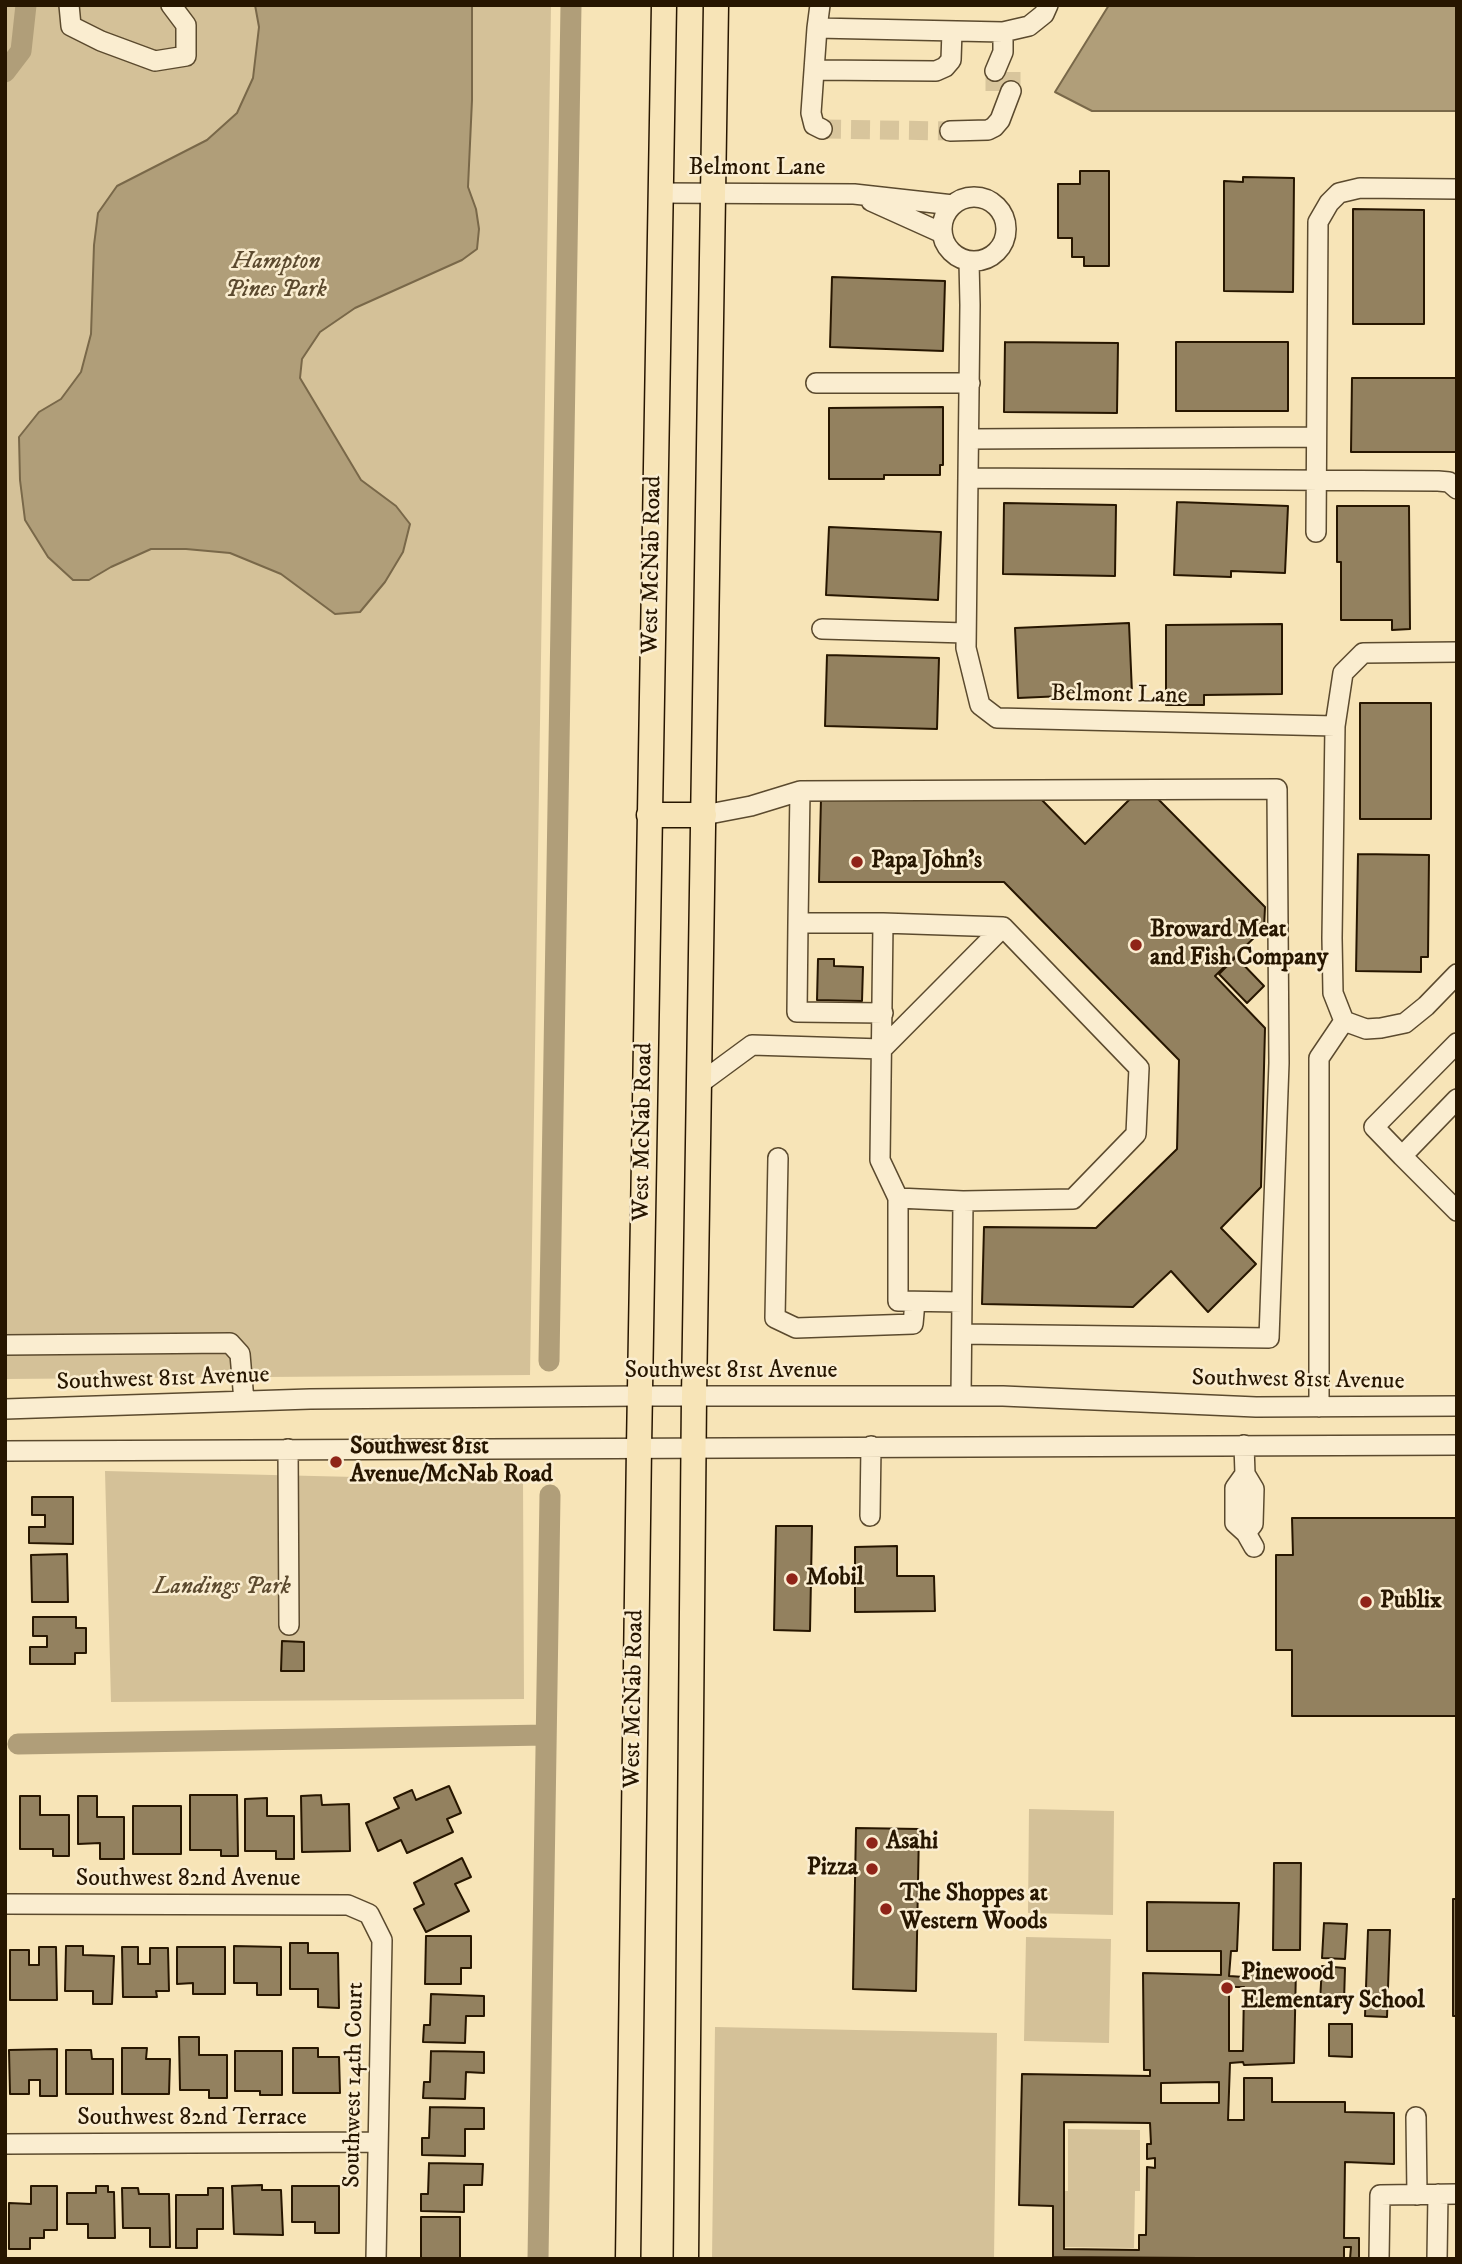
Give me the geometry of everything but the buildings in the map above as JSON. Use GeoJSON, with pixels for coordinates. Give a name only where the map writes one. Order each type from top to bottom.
{"type":"FeatureCollection","features":[{"type":"Feature","properties":{"kind":"main road","name":"West McNab Road"},"geometry":{"type":"LineString","coordinates":[[628,2259],[639,1396],[664,5]]}},
{"type":"Feature","properties":{"kind":"main road"},"geometry":{"type":"LineString","coordinates":[[687,2259],[693,1447],[716,5]]}},
{"type":"Feature","properties":{"kind":"main road"},"geometry":{"type":"LineString","coordinates":[[649,815],[704,815]]}},
{"type":"Feature","properties":{"kind":"street"},"geometry":{"type":"LineString","coordinates":[[69,5],[71,26],[101,41],[155,61],[186,55],[186,24],[171,5]]}},
{"type":"Feature","properties":{"kind":"street"},"geometry":{"type":"LineString","coordinates":[[820,5],[811,113],[814,125],[822,129]]}},
{"type":"Feature","properties":{"kind":"street"},"geometry":{"type":"LineString","coordinates":[[817,28],[1003,32],[1029,26],[1044,14],[1048,5]]}},
{"type":"Feature","properties":{"kind":"street"},"geometry":{"type":"LineString","coordinates":[[814,70],[936,71],[951,60],[952,30]]}},
{"type":"Feature","properties":{"kind":"street"},"geometry":{"type":"LineString","coordinates":[[950,131],[988,130],[995,127],[1000,120],[1003,32]]}},
{"type":"Feature","properties":{"kind":"street"},"geometry":{"type":"LineString","coordinates":[[1316,532],[1318,222],[1329,203],[1339,193],[1360,188],[1457,189]]}},
{"type":"Feature","properties":{"kind":"street","name":"Belmont Lane"},"geometry":{"type":"LineString","coordinates":[[659,193],[855,194],[953,205],[973,197],[992,203],[1000,211],[1004,220],[1003,241],[998,250],[979,261],[959,258],[945,243],[942,233],[855,194]]}},
{"type":"Feature","properties":{"kind":"street"},"geometry":{"type":"LineString","coordinates":[[942,233],[943,222],[953,205]]}},
{"type":"Feature","properties":{"kind":"street","name":"Belmont Lane"},"geometry":{"type":"LineString","coordinates":[[969,261],[966,648],[980,705],[997,718],[1335,726]]}},
{"type":"Feature","properties":{"kind":"street"},"geometry":{"type":"LineString","coordinates":[[816,383],[970,383]]}},
{"type":"Feature","properties":{"kind":"street"},"geometry":{"type":"LineString","coordinates":[[969,439],[1317,437]]}},
{"type":"Feature","properties":{"kind":"street"},"geometry":{"type":"LineString","coordinates":[[968,478],[1437,481],[1449,482],[1457,489]]}},
{"type":"Feature","properties":{"kind":"street"},"geometry":{"type":"LineString","coordinates":[[822,629],[966,633]]}},
{"type":"Feature","properties":{"kind":"street"},"geometry":{"type":"LineString","coordinates":[[1457,652],[1363,653],[1343,673],[1335,726],[1333,993],[1344,1021],[1366,1029],[1381,1028],[1405,1023],[1457,974]]}},
{"type":"Feature","properties":{"kind":"street"},"geometry":{"type":"LineString","coordinates":[[704,815],[751,806],[800,791],[1277,789],[1279,1063],[1269,1338],[962,1334]]}},
{"type":"Feature","properties":{"kind":"street"},"geometry":{"type":"LineString","coordinates":[[800,791],[797,1012],[883,1013]]}},
{"type":"Feature","properties":{"kind":"street"},"geometry":{"type":"LineString","coordinates":[[798,923],[1003,927],[1139,1068],[1136,1134],[1073,1199],[964,1201],[898,1198]]}},
{"type":"Feature","properties":{"kind":"street"},"geometry":{"type":"LineString","coordinates":[[883,923],[880,1160],[898,1198],[898,1301],[962,1302]]}},
{"type":"Feature","properties":{"kind":"street"},"geometry":{"type":"LineString","coordinates":[[699,1084],[752,1045],[882,1049],[1003,927]]}},
{"type":"Feature","properties":{"kind":"street"},"geometry":{"type":"LineString","coordinates":[[1319,1407],[1319,1058],[1344,1021]]}},
{"type":"Feature","properties":{"kind":"street"},"geometry":{"type":"LineString","coordinates":[[1457,1043],[1374,1127],[1457,1212]]}},
{"type":"Feature","properties":{"kind":"street"},"geometry":{"type":"LineString","coordinates":[[1402,1156],[1457,1100]]}},
{"type":"Feature","properties":{"kind":"street"},"geometry":{"type":"LineString","coordinates":[[778,1157],[775,1318],[796,1328],[913,1324],[915,1302]]}},
{"type":"Feature","properties":{"kind":"street"},"geometry":{"type":"LineString","coordinates":[[961,1396],[964,1201]]}},
{"type":"Feature","properties":{"kind":"street"},"geometry":{"type":"LineString","coordinates":[[5,1345],[230,1343],[240,1354],[244,1401]]}},
{"type":"Feature","properties":{"kind":"street","name":"Southwest 81st Avenue"},"geometry":{"type":"LineString","coordinates":[[5,1409],[244,1401],[639,1396],[961,1396],[1256,1407],[1457,1406]]}},
{"type":"Feature","properties":{"kind":"street"},"geometry":{"type":"LineString","coordinates":[[1244,1445],[1245,1475],[1254,1489],[1250,1540]]}},
{"type":"Feature","properties":{"kind":"street"},"geometry":{"type":"LineString","coordinates":[[5,1451],[1457,1445]]}},
{"type":"Feature","properties":{"kind":"street"},"geometry":{"type":"LineString","coordinates":[[870,1516],[871,1446]]}},
{"type":"Feature","properties":{"kind":"street"},"geometry":{"type":"LineString","coordinates":[[288,1449],[289,1625]]}},
{"type":"Feature","properties":{"kind":"street","name":"Southwest 82nd Avenue"},"geometry":{"type":"LineString","coordinates":[[5,1904],[348,1905],[369,1914]]}},
{"type":"Feature","properties":{"kind":"street","name":"Southwest 14th Court"},"geometry":{"type":"LineString","coordinates":[[369,1914],[382,1940],[376,2259]]}},
{"type":"Feature","properties":{"kind":"street"},"geometry":{"type":"LineString","coordinates":[[1416,2117],[1417,2194]]}},
{"type":"Feature","properties":{"kind":"street","name":"Southwest 82nd Terrace"},"geometry":{"type":"LineString","coordinates":[[5,2144],[378,2142]]}},
{"type":"Feature","properties":{"kind":"street"},"geometry":{"type":"LineString","coordinates":[[1379,2259],[1380,2194],[1447,2194],[1437,2259]]}},
{"type":"Feature","properties":{"kind":"green space","name":"Hampton Pines Park"},"geometry":{"type":"Polygon","coordinates":[[[5,5],[551,5],[530,1375],[5,1379],[5,5]]]}},
{"type":"Feature","properties":{"kind":"green space","name":"Landings Park"},"geometry":{"type":"Polygon","coordinates":[[[105,1471],[523,1481],[524,1699],[111,1702],[105,1471]]]}},
{"type":"Feature","properties":{"kind":"green space"},"geometry":{"type":"Polygon","coordinates":[[[1029,1809],[1114,1811],[1113,1915],[1028,1913],[1029,1809]]]}},
{"type":"Feature","properties":{"kind":"green space"},"geometry":{"type":"Polygon","coordinates":[[[1026,1937],[1111,1939],[1109,2043],[1024,2041],[1026,1937]]]}},
{"type":"Feature","properties":{"kind":"green space"},"geometry":{"type":"Polygon","coordinates":[[[715,2027],[997,2033],[994,2259],[712,2259],[715,2027]]]}},
{"type":"Feature","properties":{"kind":"green space"},"geometry":{"type":"Polygon","coordinates":[[[1068,2129],[1140,2130],[1140,2191],[1135,2191],[1134,2248],[1064,2247],[1063,2191],[1068,2191],[1068,2129]]]}},
{"type":"Feature","properties":{"kind":"shaded area"},"geometry":{"type":"Polygon","coordinates":[[[255,5],[472,5],[468,187],[476,209],[479,229],[477,249],[462,260],[355,308],[320,332],[302,359],[300,378],[361,480],[396,506],[410,524],[403,552],[385,582],[360,612],[335,614],[281,574],[230,553],[151,549],[89,580],[73,580],[48,557],[25,520],[20,480],[19,437],[39,412],[61,399],[81,372],[91,334],[94,245],[98,213],[117,186],[207,140],[237,113],[253,78],[259,27],[255,5]]]}},
{"type":"Feature","properties":{"kind":"shaded area"},"geometry":{"type":"Polygon","coordinates":[[[1109,5],[1457,5],[1457,111],[1092,111],[1055,92],[1109,5]]]}},
{"type":"Feature","properties":{"kind":"waterway"},"geometry":{"type":"LineString","coordinates":[[5,72],[21,51],[26,5]]}},
{"type":"Feature","properties":{"kind":"waterway"},"geometry":{"type":"LineString","coordinates":[[549,1361],[571,5]]}},
{"type":"Feature","properties":{"kind":"waterway"},"geometry":{"type":"LineString","coordinates":[[538,2259],[550,1495]]}},
{"type":"Feature","properties":{"kind":"waterway"},"geometry":{"type":"LineString","coordinates":[[18,1744],[546,1735]]}},
{"type":"Feature","properties":{"kind":"tunnel"},"geometry":{"type":"LineString","coordinates":[[1011,70],[1011,91]]}},
{"type":"Feature","properties":{"kind":"tunnel"},"geometry":{"type":"LineString","coordinates":[[995,71],[995,91]]}},
{"type":"Feature","properties":{"kind":"tunnel"},"geometry":{"type":"LineString","coordinates":[[822,129],[950,131]]}},
{"type":"Feature","properties":{"kind":"place","name":"Papa John's"},"geometry":{"type":"Point","coordinates":[857,862]}},
{"type":"Feature","properties":{"kind":"place","name":"Broward Meat and Fish Company"},"geometry":{"type":"Point","coordinates":[1136,945]}},
{"type":"Feature","properties":{"kind":"place","name":"Southwest 81st Avenue/McNab Road"},"geometry":{"type":"Point","coordinates":[336,1462]}},
{"type":"Feature","properties":{"kind":"place","name":"Mobil"},"geometry":{"type":"Point","coordinates":[792,1579]}},
{"type":"Feature","properties":{"kind":"place","name":"Publix"},"geometry":{"type":"Point","coordinates":[1366,1602]}},
{"type":"Feature","properties":{"kind":"place","name":"Asahi"},"geometry":{"type":"Point","coordinates":[872,1843]}},
{"type":"Feature","properties":{"kind":"place","name":"Pizza"},"geometry":{"type":"Point","coordinates":[872,1869]}},
{"type":"Feature","properties":{"kind":"place","name":"The Shoppes at Western Woods"},"geometry":{"type":"Point","coordinates":[886,1909]}},
{"type":"Feature","properties":{"kind":"place","name":"Pinewood Elementary School"},"geometry":{"type":"Point","coordinates":[1227,1988]}}]}
